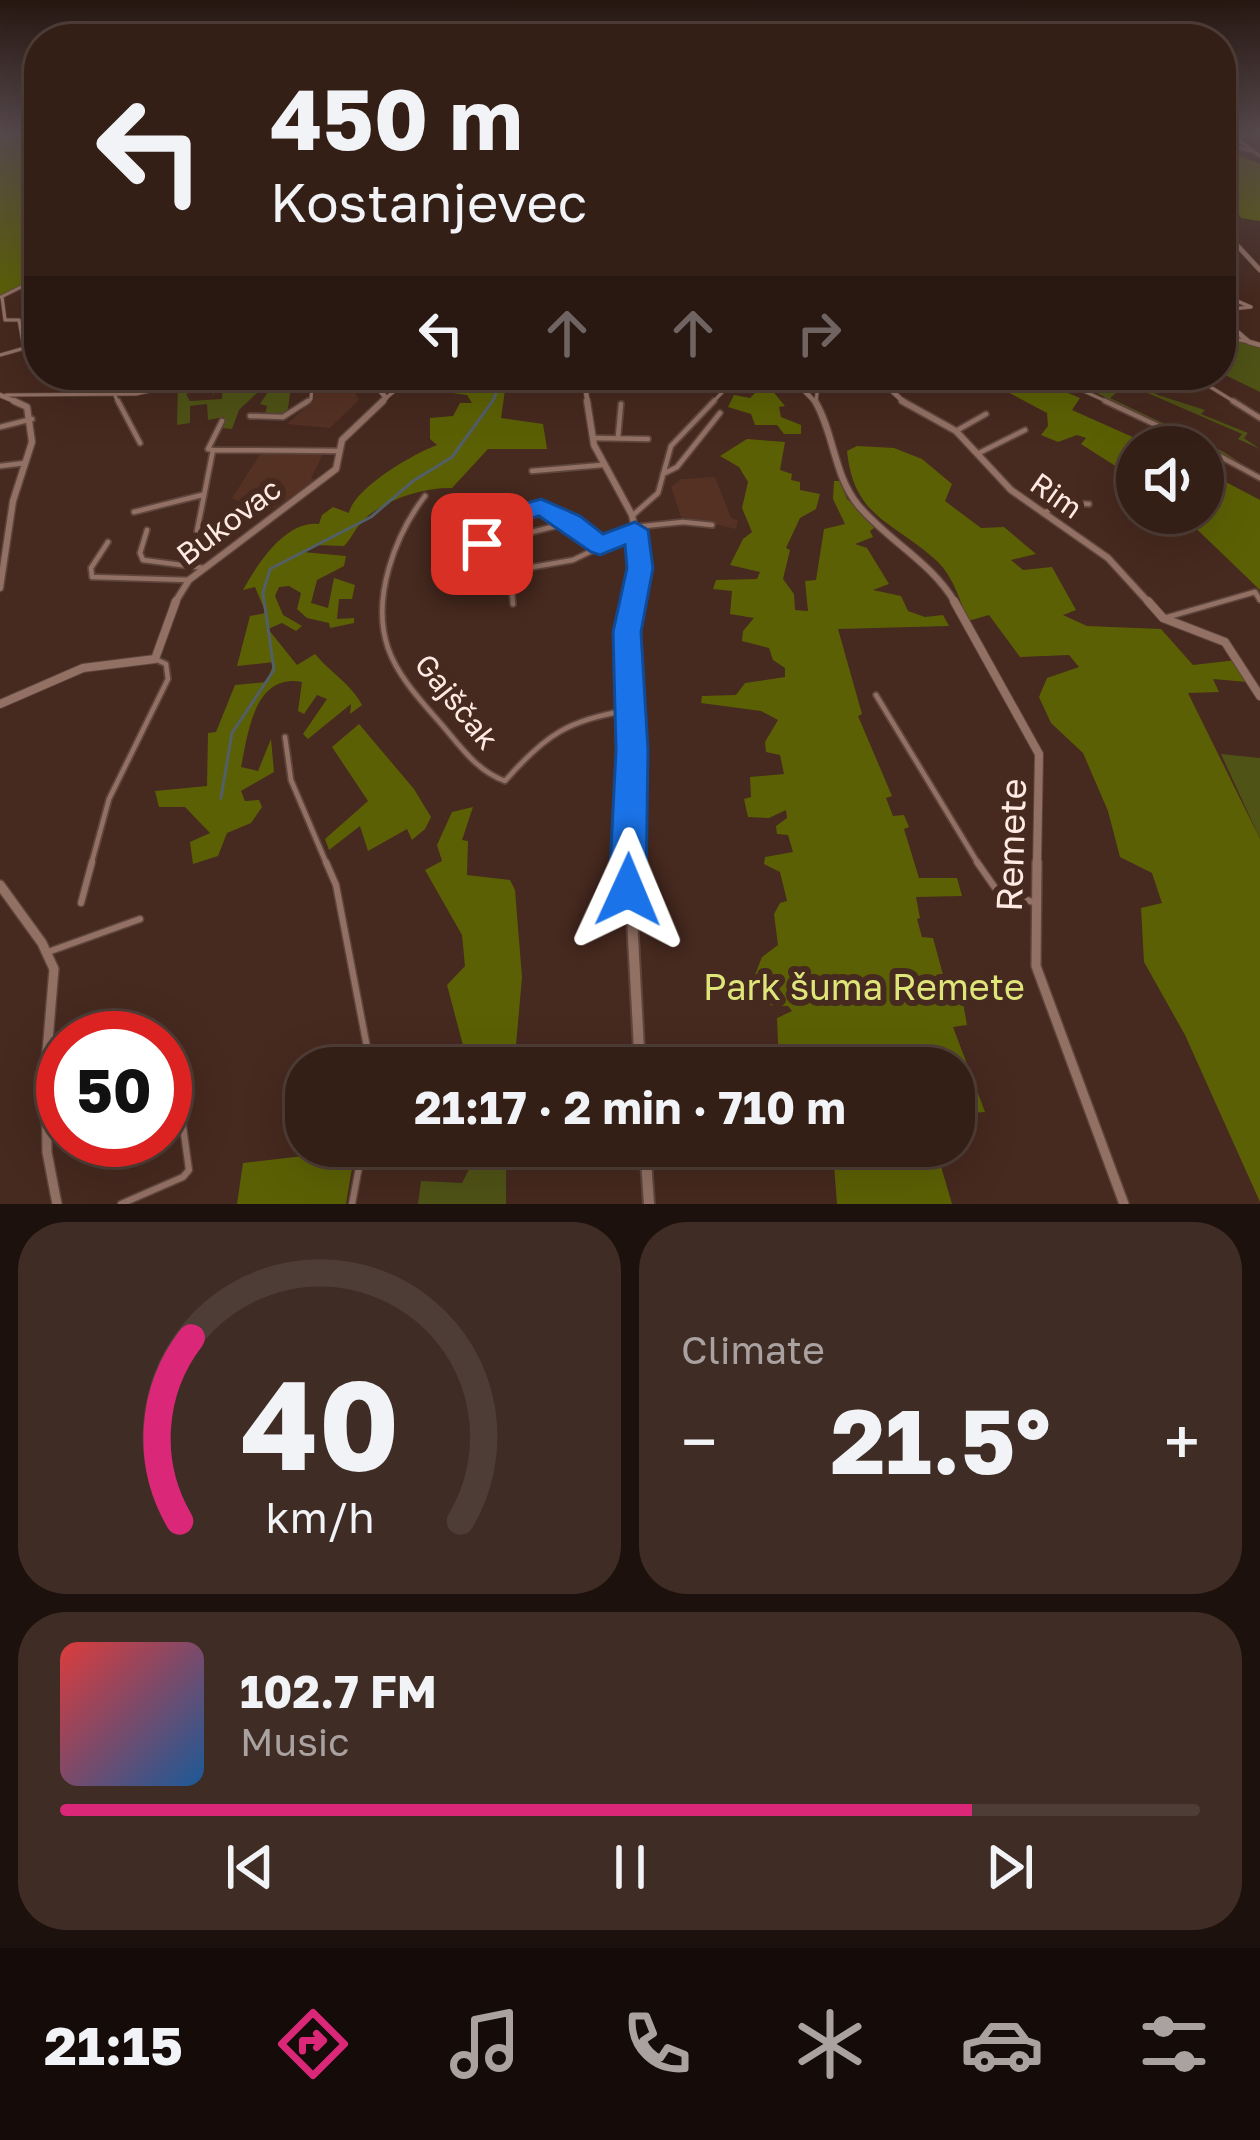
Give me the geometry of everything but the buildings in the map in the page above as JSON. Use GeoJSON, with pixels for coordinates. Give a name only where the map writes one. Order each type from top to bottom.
{"type":"FeatureCollection","features":[{"type":"Feature","properties":{"kind":"main road"},"geometry":{"type":"LineString","coordinates":[[1236,245],[1260,270]]}},
{"type":"Feature","properties":{"kind":"main road"},"geometry":{"type":"LineString","coordinates":[[1236,330],[1249,343],[1260,345]]}},
{"type":"Feature","properties":{"kind":"main road"},"geometry":{"type":"LineString","coordinates":[[585,390],[602,465],[632,516],[640,568],[627,632],[632,710],[628,892],[639,1047]]}},
{"type":"Feature","properties":{"kind":"main road"},"geometry":{"type":"LineString","coordinates":[[646,1167],[649,1204]]}},
{"type":"Feature","properties":{"kind":"street"},"geometry":{"type":"LineString","coordinates":[[1,297],[4,320],[20,321],[24,343]]}},
{"type":"Feature","properties":{"kind":"street"},"geometry":{"type":"LineString","coordinates":[[1236,300],[1251,307],[1236,310]]}},
{"type":"Feature","properties":{"kind":"street"},"geometry":{"type":"LineString","coordinates":[[1236,339],[1249,343]]}},
{"type":"Feature","properties":{"kind":"street"},"geometry":{"type":"LineString","coordinates":[[94,394],[98,390]]}},
{"type":"Feature","properties":{"kind":"street"},"geometry":{"type":"LineString","coordinates":[[3,395],[136,390]]}},
{"type":"Feature","properties":{"kind":"street"},"geometry":{"type":"LineString","coordinates":[[250,416],[265,420],[289,417],[311,399],[312,390]]}},
{"type":"Feature","properties":{"kind":"street"},"geometry":{"type":"LineString","coordinates":[[380,390],[386,398]]}},
{"type":"Feature","properties":{"kind":"street","name":"Bukovac"},"geometry":{"type":"LineString","coordinates":[[155,659],[174,604],[189,580],[332,475],[342,440],[396,390]]}},
{"type":"Feature","properties":{"kind":"street"},"geometry":{"type":"LineString","coordinates":[[632,516],[658,494],[671,446],[725,390]]}},
{"type":"Feature","properties":{"kind":"street"},"geometry":{"type":"LineString","coordinates":[[805,390],[817,402]]}},
{"type":"Feature","properties":{"kind":"street"},"geometry":{"type":"LineString","coordinates":[[817,402],[818,390]]}},
{"type":"Feature","properties":{"kind":"street","name":"Rim"},"geometry":{"type":"LineString","coordinates":[[891,390],[905,404],[956,431],[1011,490],[1108,558],[1162,618],[1225,642],[1260,696]]}},
{"type":"Feature","properties":{"kind":"street"},"geometry":{"type":"LineString","coordinates":[[1081,390],[1158,426]]}},
{"type":"Feature","properties":{"kind":"street"},"geometry":{"type":"LineString","coordinates":[[1214,390],[1260,418]]}},
{"type":"Feature","properties":{"kind":"street"},"geometry":{"type":"LineString","coordinates":[[114,394],[140,443]]}},
{"type":"Feature","properties":{"kind":"street"},"geometry":{"type":"LineString","coordinates":[[0,587],[32,419],[24,404],[3,395]]}},
{"type":"Feature","properties":{"kind":"street","name":"Remete"},"geometry":{"type":"LineString","coordinates":[[817,402],[832,431],[846,489],[860,508],[940,576],[1034,741],[1042,766],[1036,966],[1124,1204]]}},
{"type":"Feature","properties":{"kind":"street"},"geometry":{"type":"LineString","coordinates":[[618,437],[620,404]]}},
{"type":"Feature","properties":{"kind":"street"},"geometry":{"type":"LineString","coordinates":[[662,475],[677,467],[720,413]]}},
{"type":"Feature","properties":{"kind":"street"},"geometry":{"type":"LineString","coordinates":[[956,431],[986,414]]}},
{"type":"Feature","properties":{"kind":"street"},"geometry":{"type":"LineString","coordinates":[[0,427],[32,419]]}},
{"type":"Feature","properties":{"kind":"street"},"geometry":{"type":"LineString","coordinates":[[222,422],[208,449],[340,451]]}},
{"type":"Feature","properties":{"kind":"street"},"geometry":{"type":"LineString","coordinates":[[976,454],[1025,430]]}},
{"type":"Feature","properties":{"kind":"street"},"geometry":{"type":"LineString","coordinates":[[593,438],[648,439]]}},
{"type":"Feature","properties":{"kind":"street"},"geometry":{"type":"LineString","coordinates":[[196,531],[212,450]]}},
{"type":"Feature","properties":{"kind":"street"},"geometry":{"type":"LineString","coordinates":[[1224,458],[1260,478]]}},
{"type":"Feature","properties":{"kind":"street"},"geometry":{"type":"LineString","coordinates":[[0,466],[26,463]]}},
{"type":"Feature","properties":{"kind":"street"},"geometry":{"type":"LineString","coordinates":[[532,471],[602,465]]}},
{"type":"Feature","properties":{"kind":"street"},"geometry":{"type":"LineString","coordinates":[[134,512],[202,495]]}},
{"type":"Feature","properties":{"kind":"street","name":"Gajščak"},"geometry":{"type":"LineString","coordinates":[[424,496],[410,512],[394,550],[384,637],[414,691],[467,754],[493,778],[505,781],[543,738],[602,714],[632,710]]}},
{"type":"Feature","properties":{"kind":"street"},"geometry":{"type":"LineString","coordinates":[[1043,513],[1064,503],[1089,504]]}},
{"type":"Feature","properties":{"kind":"street"},"geometry":{"type":"LineString","coordinates":[[482,544],[500,519],[541,507],[572,522],[600,545]]}},
{"type":"Feature","properties":{"kind":"street"},"geometry":{"type":"LineString","coordinates":[[0,519],[10,516]]}},
{"type":"Feature","properties":{"kind":"street"},"geometry":{"type":"LineString","coordinates":[[510,571],[573,560],[635,529],[683,521],[712,525]]}},
{"type":"Feature","properties":{"kind":"street"},"geometry":{"type":"LineString","coordinates":[[513,604],[507,549],[516,536],[572,522]]}},
{"type":"Feature","properties":{"kind":"street"},"geometry":{"type":"LineString","coordinates":[[147,530],[140,553],[143,560],[204,568]]}},
{"type":"Feature","properties":{"kind":"street"},"geometry":{"type":"LineString","coordinates":[[108,542],[92,568],[92,577],[189,580]]}},
{"type":"Feature","properties":{"kind":"street"},"geometry":{"type":"LineString","coordinates":[[1162,618],[1255,592],[1260,600]]}},
{"type":"Feature","properties":{"kind":"street"},"geometry":{"type":"LineString","coordinates":[[0,704],[83,668],[155,659],[166,664],[169,679],[110,799],[81,903]]}},
{"type":"Feature","properties":{"kind":"street"},"geometry":{"type":"LineString","coordinates":[[876,695],[989,881],[998,892],[1037,903]]}},
{"type":"Feature","properties":{"kind":"street"},"geometry":{"type":"LineString","coordinates":[[284,737],[291,780],[336,885],[367,1047]]}},
{"type":"Feature","properties":{"kind":"street"},"geometry":{"type":"LineString","coordinates":[[0,885],[49,952],[55,977],[46,1064],[47,1152],[57,1204]]}},
{"type":"Feature","properties":{"kind":"street"},"geometry":{"type":"LineString","coordinates":[[49,952],[140,920]]}},
{"type":"Feature","properties":{"kind":"street"},"geometry":{"type":"LineString","coordinates":[[121,1204],[189,1172],[191,1167]]}},
{"type":"Feature","properties":{"kind":"street"},"geometry":{"type":"LineString","coordinates":[[352,1204],[359,1167]]}},
{"type":"Feature","properties":{"kind":"shaded area"},"geometry":{"type":"Polygon","coordinates":[[[315,390],[353,390],[359,400],[330,428],[287,424],[314,399],[315,390]]]}},
{"type":"Feature","properties":{"kind":"shaded area"},"geometry":{"type":"Polygon","coordinates":[[[263,450],[324,452],[311,478],[316,480],[265,515],[232,498],[263,450]]]}},
{"type":"Feature","properties":{"kind":"shaded area"},"geometry":{"type":"Polygon","coordinates":[[[715,477],[731,518],[738,520],[736,529],[681,517],[671,487],[681,479],[715,477]]]}},
{"type":"Feature","properties":{"kind":"green space"},"geometry":{"type":"Polygon","coordinates":[[[0,188],[24,188],[24,285],[0,297],[0,188]]]}},
{"type":"Feature","properties":{"kind":"green space"},"geometry":{"type":"Polygon","coordinates":[[[1236,188],[1260,188],[1260,221],[1241,218],[1236,209],[1236,199],[1240,199],[1236,188]]]}},
{"type":"Feature","properties":{"kind":"green space"},"geometry":{"type":"Polygon","coordinates":[[[1236,341],[1260,347],[1260,392],[1236,380],[1236,341]]]}},
{"type":"Feature","properties":{"kind":"green space"},"geometry":{"type":"Polygon","coordinates":[[[178,390],[200,390],[186,394],[190,401],[222,399],[223,390],[291,390],[287,414],[264,418],[267,406],[260,404],[268,392],[259,391],[239,410],[232,429],[221,428],[224,417],[208,420],[207,404],[190,406],[190,423],[177,425],[178,390]]]}},
{"type":"Feature","properties":{"kind":"green space"},"geometry":{"type":"Polygon","coordinates":[[[431,390],[505,390],[501,418],[543,424],[547,449],[488,449],[452,488],[391,502],[369,515],[344,546],[314,545],[303,552],[346,556],[344,566],[317,580],[311,603],[328,608],[334,578],[355,585],[352,599],[339,599],[337,619],[354,618],[354,623],[330,628],[329,623],[307,618],[297,609],[301,593],[289,586],[279,587],[275,596],[283,615],[302,626],[296,631],[282,623],[268,629],[297,665],[315,654],[362,705],[350,714],[351,704],[308,739],[303,734],[327,699],[317,695],[304,714],[298,711],[302,682],[286,682],[263,696],[241,767],[258,771],[271,739],[274,772],[241,791],[245,801],[259,800],[262,807],[251,823],[227,833],[218,856],[193,864],[190,842],[210,833],[185,807],[159,807],[155,791],[207,786],[208,733],[216,732],[235,685],[267,682],[274,662],[237,666],[250,616],[266,613],[255,587],[243,590],[284,537],[295,529],[319,524],[333,507],[349,513],[373,483],[437,445],[430,439],[430,418],[453,416],[460,403],[472,403],[467,395],[431,390]]]}},
{"type":"Feature","properties":{"kind":"green space"},"geometry":{"type":"Polygon","coordinates":[[[758,390],[772,390],[785,406],[779,407],[781,417],[801,425],[801,434],[784,434],[777,425],[755,425],[751,414],[728,407],[734,395],[750,398],[758,390]]]}},
{"type":"Feature","properties":{"kind":"green space"},"geometry":{"type":"Polygon","coordinates":[[[1004,390],[1061,390],[1080,398],[1072,410],[1116,430],[1116,466],[1081,444],[1086,438],[1077,435],[1058,442],[1041,435],[1048,426],[1047,413],[1004,390]]]}},
{"type":"Feature","properties":{"kind":"green space"},"geometry":{"type":"Polygon","coordinates":[[[1091,390],[1120,390],[1110,398],[1169,426],[1091,390]]]}},
{"type":"Feature","properties":{"kind":"green space"},"geometry":{"type":"Polygon","coordinates":[[[1141,390],[1205,410],[1201,414],[1248,433],[1244,438],[1260,449],[1238,439],[1242,434],[1141,390]]]}},
{"type":"Feature","properties":{"kind":"green space","name":"Park šuma Remete"},"geometry":{"type":"Polygon","coordinates":[[[747,439],[785,442],[780,470],[800,482],[800,490],[820,494],[816,509],[800,518],[786,548],[790,550],[783,579],[794,594],[795,610],[808,611],[805,581],[816,580],[824,529],[845,524],[833,499],[834,481],[840,481],[847,499],[877,526],[870,531],[873,537],[855,544],[867,548],[889,584],[873,590],[901,596],[908,611],[925,617],[943,615],[949,626],[838,629],[862,714],[858,716],[892,796],[886,798],[893,816],[904,815],[909,827],[904,829],[919,878],[957,878],[962,896],[916,897],[922,937],[933,938],[945,982],[976,983],[979,996],[962,997],[967,1025],[953,1027],[961,1047],[778,1047],[777,1018],[792,1011],[788,1006],[767,1005],[751,985],[762,957],[778,945],[774,914],[787,901],[780,872],[764,864],[765,857],[793,852],[788,835],[777,834],[776,826],[787,818],[786,810],[769,818],[748,817],[744,799],[751,797],[750,777],[784,774],[780,755],[766,752],[765,742],[778,720],[761,711],[701,703],[702,696],[736,695],[745,683],[785,677],[785,668],[773,660],[769,648],[742,641],[743,631],[754,618],[730,614],[732,591],[713,589],[716,580],[757,579],[760,572],[730,565],[743,539],[752,532],[742,508],[748,482],[739,467],[720,456],[747,439]]]}},
{"type":"Feature","properties":{"kind":"green space"},"geometry":{"type":"Polygon","coordinates":[[[857,446],[894,448],[922,459],[952,484],[945,501],[981,528],[1004,527],[1036,554],[1011,560],[1023,570],[1052,567],[1076,610],[1063,615],[1087,626],[1161,629],[1193,665],[1237,660],[1247,682],[1213,679],[1219,692],[1188,693],[1260,839],[1260,1202],[1185,1035],[1144,962],[1141,908],[1162,903],[1152,873],[1120,857],[1108,811],[1083,753],[1051,723],[1039,697],[1047,678],[1079,667],[1069,655],[1020,657],[989,615],[968,621],[944,568],[879,517],[858,491],[847,451],[857,446]]]}},
{"type":"Feature","properties":{"kind":"green space"},"geometry":{"type":"Polygon","coordinates":[[[1224,452],[1260,476],[1224,458],[1224,452]]]}},
{"type":"Feature","properties":{"kind":"green space"},"geometry":{"type":"Polygon","coordinates":[[[1224,481],[1260,500],[1260,590],[1202,534],[1224,534],[1224,481]]]}},
{"type":"Feature","properties":{"kind":"green space"},"geometry":{"type":"Polygon","coordinates":[[[359,724],[414,789],[431,817],[412,840],[407,829],[368,851],[360,826],[329,850],[325,839],[368,801],[332,747],[359,724]]]}},
{"type":"Feature","properties":{"kind":"green space"},"geometry":{"type":"Polygon","coordinates":[[[1221,754],[1260,758],[1260,839],[1221,754]]]}},
{"type":"Feature","properties":{"kind":"green space"},"geometry":{"type":"Polygon","coordinates":[[[473,807],[462,840],[468,841],[467,875],[510,880],[515,890],[522,977],[516,1047],[463,1047],[447,985],[465,966],[462,935],[425,870],[442,861],[437,845],[452,812],[473,807]]]}},
{"type":"Feature","properties":{"kind":"green space","name":"Park šuma Remete"},"geometry":{"type":"Polygon","coordinates":[[[975,1085],[985,1112],[975,1113],[975,1085]]]}},
{"type":"Feature","properties":{"kind":"green space"},"geometry":{"type":"Polygon","coordinates":[[[285,1158],[285,1167],[352,1167],[346,1204],[237,1204],[243,1163],[285,1158]]]}},
{"type":"Feature","properties":{"kind":"green space"},"geometry":{"type":"Polygon","coordinates":[[[470,1167],[506,1167],[506,1204],[418,1204],[421,1181],[462,1183],[470,1167]]]}},
{"type":"Feature","properties":{"kind":"green space"},"geometry":{"type":"Polygon","coordinates":[[[834,1167],[941,1167],[952,1204],[837,1204],[834,1167]]]}},
{"type":"Feature","properties":{"kind":"waterway"},"geometry":{"type":"LineString","coordinates":[[221,798],[232,733],[274,670],[263,593],[270,569],[371,517],[413,481],[452,457],[497,390]]}},
{"type":"Feature","properties":{"kind":"route"},"geometry":{"type":"LineString","coordinates":[[482,544],[500,519],[541,507],[572,522],[600,545],[635,530],[640,568],[627,632],[632,750],[628,890]]}}]}
